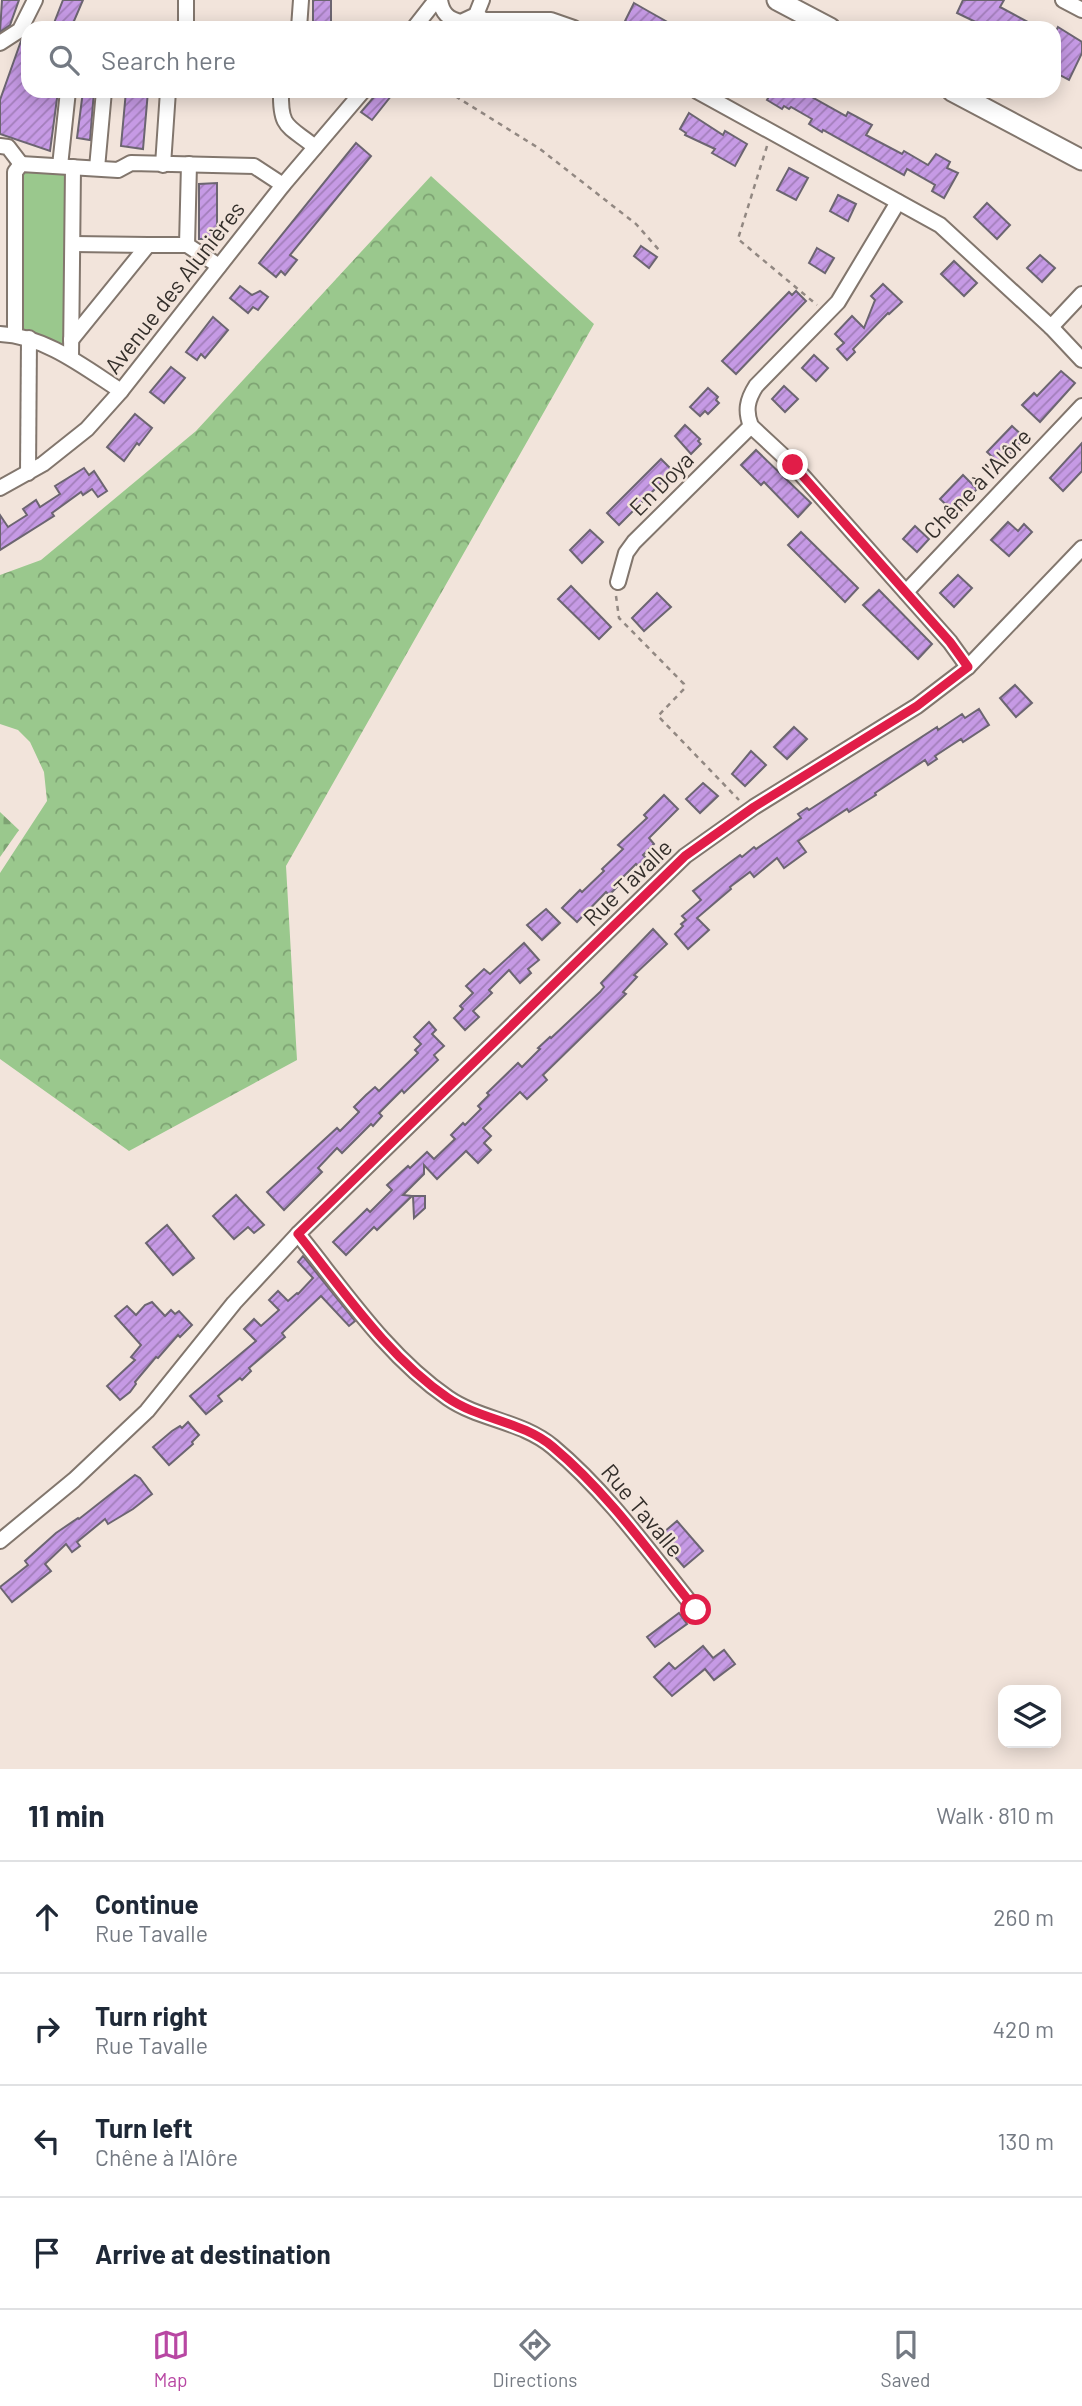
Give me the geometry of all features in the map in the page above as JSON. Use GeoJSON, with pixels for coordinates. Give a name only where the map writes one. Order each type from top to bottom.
{"type":"FeatureCollection","features":[{"type":"Feature","properties":{"kind":"main road"},"geometry":{"type":"LineString","coordinates":[[777,0],[817,21]]}},
{"type":"Feature","properties":{"kind":"main road"},"geometry":{"type":"LineString","coordinates":[[964,98],[1082,160]]}},
{"type":"Feature","properties":{"kind":"street"},"geometry":{"type":"LineString","coordinates":[[24,21],[35,0]]}},
{"type":"Feature","properties":{"kind":"street"},"geometry":{"type":"LineString","coordinates":[[186,0],[186,21]]}},
{"type":"Feature","properties":{"kind":"street"},"geometry":{"type":"LineString","coordinates":[[300,21],[301,0]]}},
{"type":"Feature","properties":{"kind":"street"},"geometry":{"type":"LineString","coordinates":[[420,21],[438,0],[453,20]]}},
{"type":"Feature","properties":{"kind":"street"},"geometry":{"type":"LineString","coordinates":[[463,21],[476,15],[481,9],[482,0]]}},
{"type":"Feature","properties":{"kind":"street"},"geometry":{"type":"LineString","coordinates":[[1063,0],[1082,10]]}},
{"type":"Feature","properties":{"kind":"street"},"geometry":{"type":"LineString","coordinates":[[476,15],[484,20],[554,21]]}},
{"type":"Feature","properties":{"kind":"street"},"geometry":{"type":"LineString","coordinates":[[444,21],[457,21]]}},
{"type":"Feature","properties":{"kind":"street"},"geometry":{"type":"LineString","coordinates":[[0,43],[21,28]]}},
{"type":"Feature","properties":{"kind":"street"},"geometry":{"type":"LineString","coordinates":[[68,98],[67,166],[73,244],[71,358]]}},
{"type":"Feature","properties":{"kind":"street"},"geometry":{"type":"LineString","coordinates":[[97,168],[103,98]]}},
{"type":"Feature","properties":{"kind":"street"},"geometry":{"type":"LineString","coordinates":[[163,165],[168,98]]}},
{"type":"Feature","properties":{"kind":"street"},"geometry":{"type":"LineString","coordinates":[[281,98],[281,117],[284,122],[315,147]]}},
{"type":"Feature","properties":{"kind":"street","name":"Avenue des Alunières"},"geometry":{"type":"LineString","coordinates":[[0,488],[28,473],[72,443],[121,391],[284,185],[357,98]]}},
{"type":"Feature","properties":{"kind":"street"},"geometry":{"type":"LineString","coordinates":[[710,98],[940,225],[1051,327],[1082,360]]}},
{"type":"Feature","properties":{"kind":"street"},"geometry":{"type":"LineString","coordinates":[[0,146],[8,147],[22,164],[118,170],[131,163],[254,166],[284,185]]}},
{"type":"Feature","properties":{"kind":"street"},"geometry":{"type":"LineString","coordinates":[[22,164],[15,172],[15,336],[28,473]]}},
{"type":"Feature","properties":{"kind":"street"},"geometry":{"type":"LineString","coordinates":[[187,245],[189,164]]}},
{"type":"Feature","properties":{"kind":"street"},"geometry":{"type":"LineString","coordinates":[[898,202],[838,302],[756,387],[748,403],[748,418],[751,426],[793,465],[906,592],[968,667]]}},
{"type":"Feature","properties":{"kind":"street"},"geometry":{"type":"LineString","coordinates":[[73,244],[187,245],[219,267]]}},
{"type":"Feature","properties":{"kind":"street"},"geometry":{"type":"LineString","coordinates":[[71,340],[148,245]]}},
{"type":"Feature","properties":{"kind":"street"},"geometry":{"type":"LineString","coordinates":[[1051,327],[1082,294]]}},
{"type":"Feature","properties":{"kind":"street"},"geometry":{"type":"LineString","coordinates":[[15,336],[71,358],[121,391]]}},
{"type":"Feature","properties":{"kind":"street","name":"Chêne à l'Alôre"},"geometry":{"type":"LineString","coordinates":[[906,592],[1082,406]]}},
{"type":"Feature","properties":{"kind":"street","name":"En Doya"},"geometry":{"type":"LineString","coordinates":[[618,582],[626,553],[634,542],[751,426]]}},
{"type":"Feature","properties":{"kind":"street","name":"Rue Tavalle"},"geometry":{"type":"LineString","coordinates":[[0,1541],[74,1480],[147,1411],[234,1303],[298,1234],[685,856],[750,811],[917,706],[968,667],[1082,548]]}},
{"type":"Feature","properties":{"kind":"street","name":"Rue Tavalle"},"geometry":{"type":"LineString","coordinates":[[298,1234],[412,1371],[450,1399],[485,1417],[529,1430],[551,1445],[584,1475],[696,1610]]}},
{"type":"Feature","properties":{"kind":"path"},"geometry":{"type":"LineString","coordinates":[[458,98],[540,149],[636,224],[659,250]]}},
{"type":"Feature","properties":{"kind":"path"},"geometry":{"type":"LineString","coordinates":[[771,132],[738,239],[828,314]]}},
{"type":"Feature","properties":{"kind":"path"},"geometry":{"type":"LineString","coordinates":[[618,582],[616,604],[619,618],[684,684],[684,689],[659,716],[750,811]]}},
{"type":"Feature","properties":{"kind":"green space"},"geometry":{"type":"Polygon","coordinates":[[[22,171],[66,174],[66,346],[62,347],[25,331],[22,327],[22,171]]]}},
{"type":"Feature","properties":{"kind":"green space"},"geometry":{"type":"Polygon","coordinates":[[[431,176],[594,324],[286,866],[297,1060],[129,1151],[0,1059],[0,873],[47,801],[44,772],[30,742],[18,730],[0,724],[0,575],[41,560],[196,431],[431,176]]]}},
{"type":"Feature","properties":{"kind":"green space"},"geometry":{"type":"Polygon","coordinates":[[[0,812],[19,830],[0,857],[0,812]]]}},
{"type":"Feature","properties":{"kind":"building"},"geometry":{"type":"Polygon","coordinates":[[[2,0],[19,0],[10,25],[0,32],[2,0]]]}},
{"type":"Feature","properties":{"kind":"building"},"geometry":{"type":"Polygon","coordinates":[[[63,0],[83,0],[74,21],[55,21],[63,0]]]}},
{"type":"Feature","properties":{"kind":"building"},"geometry":{"type":"Polygon","coordinates":[[[313,0],[331,0],[331,21],[313,21],[313,0]]]}},
{"type":"Feature","properties":{"kind":"building"},"geometry":{"type":"Polygon","coordinates":[[[963,0],[1004,0],[1000,7],[1026,21],[974,21],[957,13],[963,0]]]}},
{"type":"Feature","properties":{"kind":"building"},"geometry":{"type":"Polygon","coordinates":[[[634,3],[666,21],[625,21],[634,3]]]}},
{"type":"Feature","properties":{"kind":"building"},"geometry":{"type":"Polygon","coordinates":[[[1061,29],[1082,42],[1082,53],[1069,80],[1061,76],[1061,29]]]}},
{"type":"Feature","properties":{"kind":"building"},"geometry":{"type":"Polygon","coordinates":[[[21,41],[21,98],[57,98],[50,151],[0,134],[0,100],[21,41]]]}},
{"type":"Feature","properties":{"kind":"building"},"geometry":{"type":"Polygon","coordinates":[[[82,98],[93,98],[90,140],[77,138],[82,98]]]}},
{"type":"Feature","properties":{"kind":"building"},"geometry":{"type":"Polygon","coordinates":[[[125,98],[147,98],[143,149],[121,146],[125,98]]]}},
{"type":"Feature","properties":{"kind":"building"},"geometry":{"type":"Polygon","coordinates":[[[373,98],[389,98],[372,120],[361,112],[373,98]]]}},
{"type":"Feature","properties":{"kind":"building"},"geometry":{"type":"Polygon","coordinates":[[[814,98],[846,116],[848,112],[872,125],[866,135],[902,154],[904,151],[928,165],[936,154],[950,162],[947,168],[958,173],[944,198],[932,191],[935,185],[907,169],[904,175],[823,130],[822,132],[809,124],[812,119],[791,107],[789,109],[784,106],[782,109],[767,100],[814,98]]]}},
{"type":"Feature","properties":{"kind":"building"},"geometry":{"type":"Polygon","coordinates":[[[689,113],[723,135],[725,131],[747,144],[735,166],[712,153],[715,149],[685,135],[680,129],[689,113]]]}},
{"type":"Feature","properties":{"kind":"building"},"geometry":{"type":"Polygon","coordinates":[[[356,143],[371,156],[290,255],[297,260],[285,275],[281,271],[276,277],[259,263],[356,143]]]}},
{"type":"Feature","properties":{"kind":"building"},"geometry":{"type":"Polygon","coordinates":[[[789,168],[808,178],[796,200],[777,190],[789,168]]]}},
{"type":"Feature","properties":{"kind":"building"},"geometry":{"type":"Polygon","coordinates":[[[217,183],[217,239],[199,239],[199,184],[217,183]]]}},
{"type":"Feature","properties":{"kind":"building"},"geometry":{"type":"Polygon","coordinates":[[[838,195],[856,204],[848,221],[830,211],[838,195]]]}},
{"type":"Feature","properties":{"kind":"building"},"geometry":{"type":"Polygon","coordinates":[[[987,203],[1010,225],[997,239],[974,217],[987,203]]]}},
{"type":"Feature","properties":{"kind":"building"},"geometry":{"type":"Polygon","coordinates":[[[641,246],[657,257],[649,268],[634,256],[641,246]]]}},
{"type":"Feature","properties":{"kind":"building"},"geometry":{"type":"Polygon","coordinates":[[[817,248],[834,258],[825,273],[809,263],[817,248]]]}},
{"type":"Feature","properties":{"kind":"building"},"geometry":{"type":"Polygon","coordinates":[[[1040,255],[1055,268],[1042,282],[1027,268],[1040,255]]]}},
{"type":"Feature","properties":{"kind":"building"},"geometry":{"type":"Polygon","coordinates":[[[954,261],[977,283],[964,296],[941,274],[954,261]]]}},
{"type":"Feature","properties":{"kind":"building"},"geometry":{"type":"Polygon","coordinates":[[[883,284],[902,302],[853,349],[855,352],[847,360],[837,349],[844,343],[835,334],[852,316],[864,328],[875,300],[871,296],[883,284]]]}},
{"type":"Feature","properties":{"kind":"building"},"geometry":{"type":"Polygon","coordinates":[[[240,286],[252,295],[260,291],[268,297],[258,310],[253,307],[248,313],[230,298],[240,286]]]}},
{"type":"Feature","properties":{"kind":"building"},"geometry":{"type":"Polygon","coordinates":[[[796,291],[806,301],[736,374],[722,361],[789,292],[792,295],[796,291]]]}},
{"type":"Feature","properties":{"kind":"building"},"geometry":{"type":"Polygon","coordinates":[[[213,317],[228,330],[205,358],[201,354],[197,360],[186,352],[213,317]]]}},
{"type":"Feature","properties":{"kind":"building"},"geometry":{"type":"Polygon","coordinates":[[[814,355],[828,368],[816,381],[802,368],[814,355]]]}},
{"type":"Feature","properties":{"kind":"building"},"geometry":{"type":"Polygon","coordinates":[[[171,367],[185,378],[164,403],[150,392],[171,367]]]}},
{"type":"Feature","properties":{"kind":"building"},"geometry":{"type":"Polygon","coordinates":[[[1061,371],[1075,383],[1040,422],[1022,405],[1034,393],[1037,396],[1061,371]]]}},
{"type":"Feature","properties":{"kind":"building"},"geometry":{"type":"Polygon","coordinates":[[[784,386],[798,399],[785,412],[772,399],[784,386]]]}},
{"type":"Feature","properties":{"kind":"building"},"geometry":{"type":"Polygon","coordinates":[[[708,388],[718,397],[716,400],[719,403],[708,414],[705,411],[700,416],[690,407],[708,388]]]}},
{"type":"Feature","properties":{"kind":"building"},"geometry":{"type":"Polygon","coordinates":[[[135,414],[152,428],[124,461],[107,447],[135,414]]]}},
{"type":"Feature","properties":{"kind":"building"},"geometry":{"type":"Polygon","coordinates":[[[685,425],[700,439],[698,441],[701,444],[691,454],[675,436],[685,425]]]}},
{"type":"Feature","properties":{"kind":"building"},"geometry":{"type":"Polygon","coordinates":[[[1012,426],[1025,438],[1000,464],[987,452],[1012,426]]]}},
{"type":"Feature","properties":{"kind":"building"},"geometry":{"type":"Polygon","coordinates":[[[1082,443],[1082,471],[1063,491],[1050,478],[1082,443]]]}},
{"type":"Feature","properties":{"kind":"building"},"geometry":{"type":"Polygon","coordinates":[[[756,450],[811,503],[798,517],[764,482],[761,485],[741,465],[756,450]]]}},
{"type":"Feature","properties":{"kind":"building"},"geometry":{"type":"Polygon","coordinates":[[[661,459],[673,471],[619,525],[607,513],[661,459]]]}},
{"type":"Feature","properties":{"kind":"building"},"geometry":{"type":"Polygon","coordinates":[[[84,468],[89,475],[94,471],[107,491],[98,497],[92,489],[83,495],[81,492],[52,513],[54,516],[0,550],[0,515],[8,527],[27,515],[23,509],[36,500],[40,507],[60,494],[55,486],[84,468]]]}},
{"type":"Feature","properties":{"kind":"building"},"geometry":{"type":"Polygon","coordinates":[[[963,475],[977,489],[954,512],[940,499],[963,475]]]}},
{"type":"Feature","properties":{"kind":"building"},"geometry":{"type":"Polygon","coordinates":[[[1008,522],[1018,531],[1024,524],[1032,532],[1009,556],[991,540],[1008,522]]]}},
{"type":"Feature","properties":{"kind":"building"},"geometry":{"type":"Polygon","coordinates":[[[915,526],[929,539],[917,552],[903,539],[915,526]]]}},
{"type":"Feature","properties":{"kind":"building"},"geometry":{"type":"Polygon","coordinates":[[[590,530],[603,542],[582,563],[570,550],[590,530]]]}},
{"type":"Feature","properties":{"kind":"building"},"geometry":{"type":"Polygon","coordinates":[[[801,532],[858,588],[845,602],[788,545],[801,532]]]}},
{"type":"Feature","properties":{"kind":"building"},"geometry":{"type":"Polygon","coordinates":[[[958,575],[972,588],[954,607],[940,593],[958,575]]]}},
{"type":"Feature","properties":{"kind":"building"},"geometry":{"type":"Polygon","coordinates":[[[571,586],[611,627],[599,639],[558,599],[571,586]]]}},
{"type":"Feature","properties":{"kind":"building"},"geometry":{"type":"Polygon","coordinates":[[[879,590],[932,644],[918,659],[863,605],[879,590]]]}},
{"type":"Feature","properties":{"kind":"building"},"geometry":{"type":"Polygon","coordinates":[[[657,593],[671,607],[644,631],[632,618],[657,593]]]}},
{"type":"Feature","properties":{"kind":"building"},"geometry":{"type":"Polygon","coordinates":[[[1015,685],[1032,703],[1016,717],[1000,698],[1015,685]]]}},
{"type":"Feature","properties":{"kind":"building"},"geometry":{"type":"Polygon","coordinates":[[[979,709],[989,725],[935,756],[937,759],[928,765],[925,760],[875,793],[876,795],[849,812],[847,809],[798,841],[806,852],[784,868],[777,858],[754,877],[750,872],[730,887],[731,889],[697,918],[709,930],[688,949],[675,934],[686,920],[682,916],[701,900],[693,891],[717,872],[801,818],[798,814],[807,808],[809,810],[937,727],[938,730],[962,714],[965,718],[979,709]]]}},
{"type":"Feature","properties":{"kind":"building"},"geometry":{"type":"Polygon","coordinates":[[[794,727],[807,739],[787,759],[774,747],[794,727]]]}},
{"type":"Feature","properties":{"kind":"building"},"geometry":{"type":"Polygon","coordinates":[[[751,751],[766,765],[745,786],[732,774],[751,751]]]}},
{"type":"Feature","properties":{"kind":"building"},"geometry":{"type":"Polygon","coordinates":[[[703,783],[718,796],[700,813],[686,799],[703,783]]]}},
{"type":"Feature","properties":{"kind":"building"},"geometry":{"type":"Polygon","coordinates":[[[664,795],[678,809],[649,838],[654,844],[643,855],[647,859],[639,867],[636,864],[609,895],[606,892],[577,922],[562,908],[604,871],[602,869],[623,849],[618,845],[647,818],[644,815],[664,795]]]}},
{"type":"Feature","properties":{"kind":"building"},"geometry":{"type":"Polygon","coordinates":[[[546,909],[560,923],[542,940],[527,925],[546,909]]]}},
{"type":"Feature","properties":{"kind":"building"},"geometry":{"type":"Polygon","coordinates":[[[653,929],[667,944],[634,975],[637,977],[623,992],[626,994],[543,1075],[547,1080],[527,1099],[520,1092],[483,1128],[491,1136],[484,1143],[491,1150],[478,1163],[466,1151],[437,1179],[424,1165],[424,1174],[403,1195],[412,1196],[377,1230],[374,1227],[346,1255],[333,1242],[367,1209],[370,1212],[392,1190],[387,1185],[408,1166],[410,1168],[427,1152],[434,1159],[455,1139],[451,1135],[481,1109],[478,1106],[489,1095],[487,1093],[518,1063],[522,1067],[540,1049],[538,1048],[600,992],[604,987],[601,983],[653,929]]]}},
{"type":"Feature","properties":{"kind":"building"},"geometry":{"type":"Polygon","coordinates":[[[524,943],[539,960],[528,969],[531,973],[520,983],[509,970],[489,990],[492,993],[473,1011],[479,1017],[465,1030],[454,1018],[463,1009],[460,1006],[473,993],[466,986],[484,969],[490,974],[524,943]]]}},
{"type":"Feature","properties":{"kind":"building"},"geometry":{"type":"Polygon","coordinates":[[[429,1022],[436,1030],[432,1034],[444,1046],[434,1055],[438,1060],[379,1113],[382,1116],[373,1126],[371,1124],[342,1153],[337,1148],[318,1168],[322,1172],[284,1210],[267,1192],[337,1128],[340,1131],[359,1112],[354,1107],[366,1095],[375,1087],[379,1091],[418,1053],[415,1050],[421,1044],[414,1037],[429,1022]]]}},
{"type":"Feature","properties":{"kind":"building"},"geometry":{"type":"Polygon","coordinates":[[[236,1195],[264,1225],[254,1233],[248,1227],[234,1239],[213,1216],[236,1195]]]}},
{"type":"Feature","properties":{"kind":"building"},"geometry":{"type":"Polygon","coordinates":[[[413,1196],[425,1196],[425,1208],[414,1218],[413,1196]]]}},
{"type":"Feature","properties":{"kind":"building"},"geometry":{"type":"Polygon","coordinates":[[[167,1225],[194,1258],[173,1275],[146,1243],[167,1225]]]}},
{"type":"Feature","properties":{"kind":"building"},"geometry":{"type":"Polygon","coordinates":[[[303,1256],[355,1321],[349,1326],[321,1296],[282,1333],[285,1337],[249,1368],[251,1371],[242,1380],[240,1378],[218,1396],[222,1401],[206,1414],[190,1396],[256,1341],[244,1329],[254,1319],[261,1326],[279,1310],[269,1300],[278,1291],[288,1301],[313,1278],[298,1262],[303,1256]]]}},
{"type":"Feature","properties":{"kind":"building"},"geometry":{"type":"Polygon","coordinates":[[[152,1302],[165,1316],[171,1310],[175,1314],[179,1311],[192,1325],[156,1357],[130,1392],[120,1400],[107,1386],[135,1360],[131,1357],[141,1345],[115,1316],[127,1306],[136,1315],[152,1302]]]}},
{"type":"Feature","properties":{"kind":"building"},"geometry":{"type":"Polygon","coordinates":[[[188,1422],[199,1435],[193,1444],[169,1465],[153,1447],[188,1422]]]}},
{"type":"Feature","properties":{"kind":"building"},"geometry":{"type":"Polygon","coordinates":[[[135,1475],[152,1494],[108,1524],[105,1519],[77,1542],[80,1546],[72,1552],[66,1544],[45,1564],[51,1571],[12,1602],[0,1587],[28,1565],[25,1561],[56,1533],[79,1519],[135,1475]]]}},
{"type":"Feature","properties":{"kind":"building"},"geometry":{"type":"Polygon","coordinates":[[[677,1521],[703,1551],[684,1567],[658,1537],[677,1521]]]}},
{"type":"Feature","properties":{"kind":"building"},"geometry":{"type":"Polygon","coordinates":[[[679,1613],[687,1624],[655,1647],[647,1637],[679,1613]]]}},
{"type":"Feature","properties":{"kind":"building"},"geometry":{"type":"Polygon","coordinates":[[[703,1646],[713,1658],[724,1650],[735,1664],[714,1680],[705,1669],[672,1696],[654,1677],[669,1663],[675,1669],[703,1646]]]}},
{"type":"Feature","properties":{"kind":"route"},"geometry":{"type":"LineString","coordinates":[[696,1610],[584,1475],[551,1445],[529,1430],[485,1417],[450,1399],[412,1371],[298,1234],[685,856],[754,807],[917,706],[968,667],[950,642],[793,465]]}}]}
